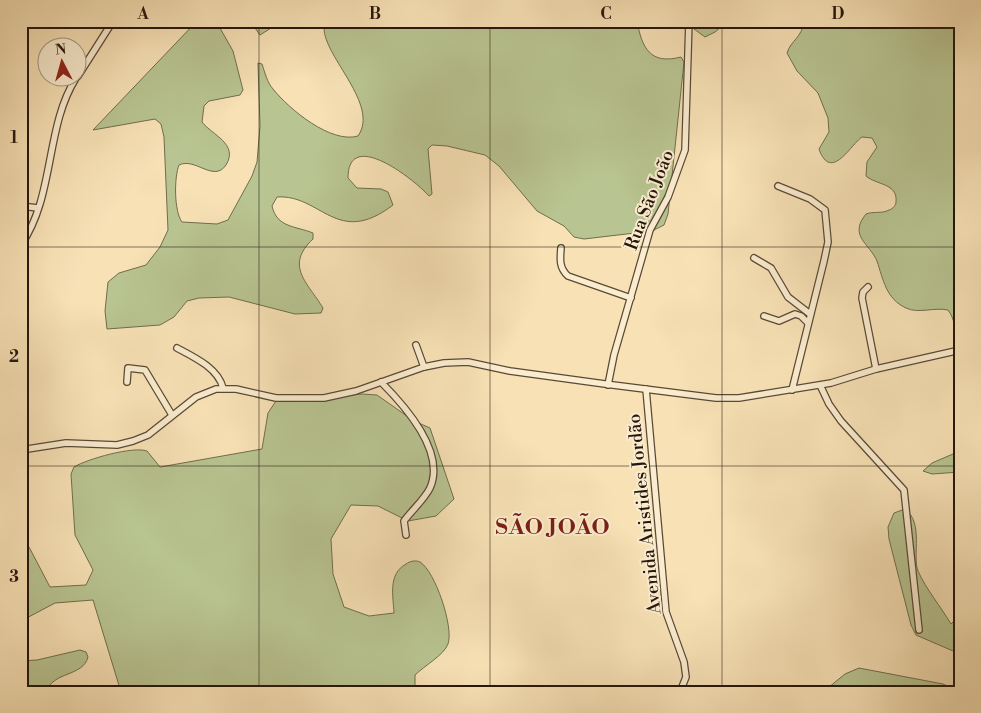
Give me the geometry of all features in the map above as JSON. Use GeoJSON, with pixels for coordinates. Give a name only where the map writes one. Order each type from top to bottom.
{"type":"FeatureCollection","features":[{"type":"Feature","properties":{"kind":"street"},"geometry":{"type":"LineString","coordinates":[[88,59],[112,21]]}},
{"type":"Feature","properties":{"kind":"street","name":"Rua São João"},"geometry":{"type":"LineString","coordinates":[[608,385],[614,355],[650,230],[668,197],[685,150],[688,132],[686,68],[689,21]]}},
{"type":"Feature","properties":{"kind":"street"},"geometry":{"type":"LineString","coordinates":[[21,245],[38,208],[63,106],[70,88]]}},
{"type":"Feature","properties":{"kind":"street"},"geometry":{"type":"LineString","coordinates":[[778,186],[810,199],[825,210],[828,242],[792,390]]}},
{"type":"Feature","properties":{"kind":"street"},"geometry":{"type":"LineString","coordinates":[[21,206],[38,208]]}},
{"type":"Feature","properties":{"kind":"street"},"geometry":{"type":"LineString","coordinates":[[562,248],[560,264],[562,271],[568,276],[631,298]]}},
{"type":"Feature","properties":{"kind":"street"},"geometry":{"type":"LineString","coordinates":[[754,258],[771,268],[788,297],[810,314]]}},
{"type":"Feature","properties":{"kind":"street"},"geometry":{"type":"LineString","coordinates":[[868,287],[863,292],[862,298],[876,369]]}},
{"type":"Feature","properties":{"kind":"street"},"geometry":{"type":"LineString","coordinates":[[764,316],[779,321],[795,314],[801,316],[808,323]]}},
{"type":"Feature","properties":{"kind":"street"},"geometry":{"type":"LineString","coordinates":[[416,345],[424,367]]}},
{"type":"Feature","properties":{"kind":"street"},"geometry":{"type":"LineString","coordinates":[[177,348],[199,360],[217,375],[223,388]]}},
{"type":"Feature","properties":{"kind":"street"},"geometry":{"type":"LineString","coordinates":[[21,450],[66,443],[117,445],[148,435],[196,397],[223,388],[276,398],[296,399],[339,396],[424,367],[444,363],[468,362],[510,371],[608,385],[739,398],[820,385],[876,369],[960,350]]}},
{"type":"Feature","properties":{"kind":"street"},"geometry":{"type":"LineString","coordinates":[[127,382],[128,368],[145,370],[172,415]]}},
{"type":"Feature","properties":{"kind":"street"},"geometry":{"type":"LineString","coordinates":[[381,382],[400,404],[426,440],[434,462],[435,471],[430,489],[404,521],[406,535]]}},
{"type":"Feature","properties":{"kind":"street"},"geometry":{"type":"LineString","coordinates":[[820,385],[829,404],[841,421],[903,487],[919,630]]}},
{"type":"Feature","properties":{"kind":"street","name":"Avenida Aristides Jordão"},"geometry":{"type":"LineString","coordinates":[[646,389],[666,612],[684,662],[686,677],[680,692]]}},
{"type":"Feature","properties":{"kind":"green space"},"geometry":{"type":"Polygon","coordinates":[[[216,21],[233,51],[243,90],[240,95],[209,101],[204,106],[202,122],[223,140],[229,151],[229,158],[221,170],[216,171],[185,163],[179,165],[176,178],[176,194],[177,210],[182,222],[217,224],[228,220],[252,176],[257,162],[260,126],[258,63],[262,64],[273,89],[300,115],[323,130],[336,135],[358,136],[363,124],[362,110],[357,96],[326,40],[324,28],[329,21],[637,21],[642,39],[649,52],[662,59],[681,57],[684,62],[668,214],[664,225],[652,231],[584,239],[574,237],[564,226],[537,211],[499,166],[485,155],[447,146],[432,145],[428,149],[432,194],[429,196],[410,179],[383,162],[370,157],[359,157],[351,163],[348,178],[357,188],[381,189],[388,192],[393,205],[374,217],[357,221],[343,221],[292,198],[277,197],[272,206],[278,219],[288,225],[313,233],[313,239],[304,249],[299,266],[306,282],[323,308],[321,313],[295,314],[229,297],[199,298],[187,301],[174,317],[160,325],[107,329],[105,311],[108,282],[119,273],[146,265],[160,247],[168,230],[164,137],[161,124],[155,119],[93,130],[196,22],[216,21]]]}},
{"type":"Feature","properties":{"kind":"green space"},"geometry":{"type":"Polygon","coordinates":[[[250,21],[274,21],[271,28],[260,35],[250,21]]]}},
{"type":"Feature","properties":{"kind":"green space"},"geometry":{"type":"Polygon","coordinates":[[[694,21],[728,21],[715,32],[705,37],[694,29],[694,21]]]}},
{"type":"Feature","properties":{"kind":"green space"},"geometry":{"type":"Polygon","coordinates":[[[804,21],[960,21],[960,337],[948,310],[911,310],[899,304],[886,288],[877,261],[862,239],[859,228],[866,214],[892,209],[896,203],[896,196],[894,191],[886,185],[866,176],[867,162],[877,147],[872,138],[862,137],[847,153],[835,162],[829,162],[824,159],[819,149],[829,132],[828,118],[818,93],[797,71],[787,53],[799,35],[804,21]]]}},
{"type":"Feature","properties":{"kind":"green space"},"geometry":{"type":"Polygon","coordinates":[[[362,394],[377,395],[414,421],[430,428],[454,499],[436,516],[408,521],[378,506],[351,505],[331,539],[333,574],[344,607],[369,616],[394,613],[393,586],[396,573],[400,568],[409,562],[418,561],[426,567],[432,576],[446,613],[449,636],[448,644],[438,656],[415,675],[415,692],[121,692],[93,600],[55,603],[21,621],[21,546],[29,547],[50,587],[86,585],[93,570],[75,535],[71,474],[74,467],[99,457],[132,450],[147,451],[160,467],[262,449],[268,413],[276,401],[362,394]]]}},
{"type":"Feature","properties":{"kind":"green space"},"geometry":{"type":"Polygon","coordinates":[[[960,451],[960,472],[932,474],[923,471],[932,463],[960,451]]]}},
{"type":"Feature","properties":{"kind":"green space"},"geometry":{"type":"Polygon","coordinates":[[[905,509],[911,515],[914,522],[916,531],[916,564],[921,578],[951,624],[960,615],[960,654],[916,635],[911,625],[889,539],[888,527],[894,513],[905,509]]]}},
{"type":"Feature","properties":{"kind":"green space"},"geometry":{"type":"Polygon","coordinates":[[[80,650],[86,652],[88,657],[80,668],[55,680],[46,692],[21,692],[21,661],[37,660],[80,650]]]}},
{"type":"Feature","properties":{"kind":"green space"},"geometry":{"type":"Polygon","coordinates":[[[859,668],[943,684],[960,692],[823,692],[845,674],[859,668]]]}},
{"type":"Feature","properties":{"kind":"district","name":"SÃO JOÃO"},"geometry":{"type":"Point","coordinates":[553,526]}}]}
